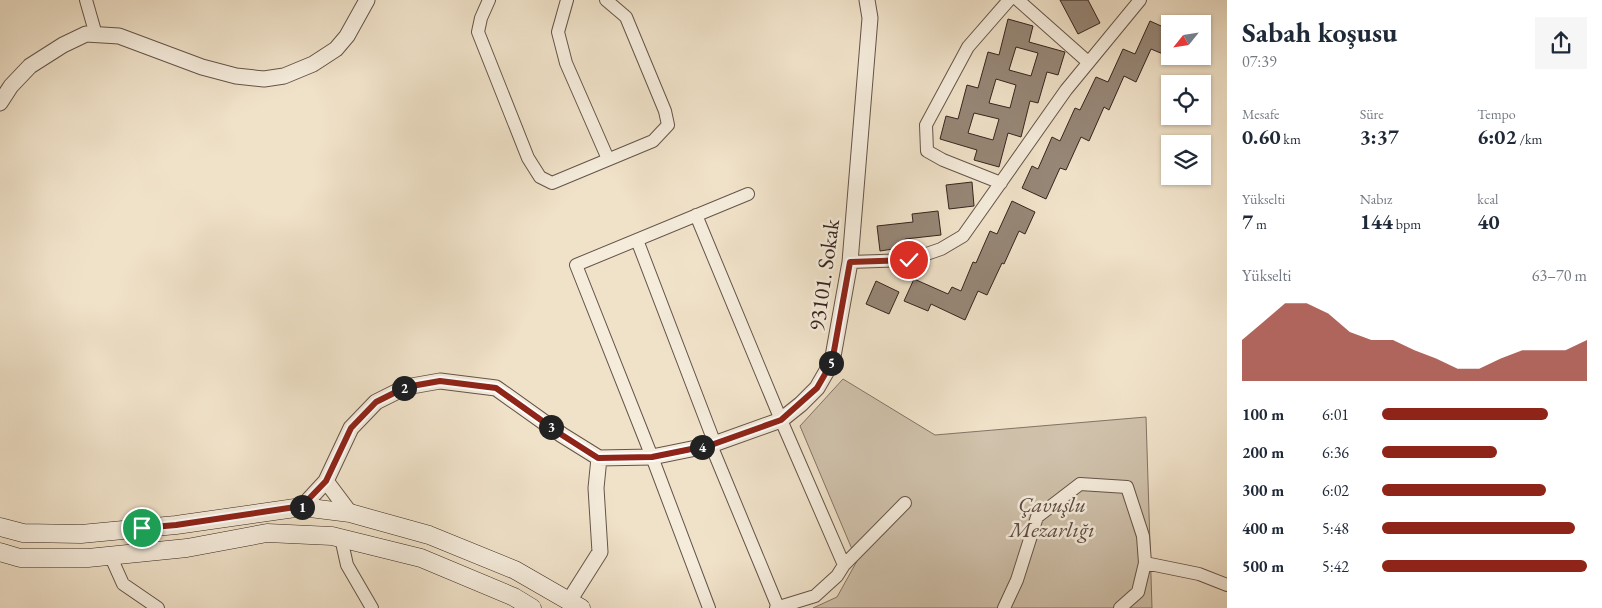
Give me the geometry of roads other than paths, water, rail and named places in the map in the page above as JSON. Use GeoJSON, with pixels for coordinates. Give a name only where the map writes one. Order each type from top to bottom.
{"type":"FeatureCollection","features":[{"type":"Feature","properties":{"kind":"main road"},"geometry":{"type":"LineString","coordinates":[[0,526],[23,533],[82,534],[176,525],[302,506],[350,513],[429,535],[515,570],[575,604]]}},
{"type":"Feature","properties":{"kind":"main road"},"geometry":{"type":"LineString","coordinates":[[0,552],[20,558],[88,558],[187,548],[267,533],[332,536],[422,558],[514,597],[532,608]]}},
{"type":"Feature","properties":{"kind":"street"},"geometry":{"type":"LineString","coordinates":[[86,0],[96,35]]}},
{"type":"Feature","properties":{"kind":"street"},"geometry":{"type":"LineString","coordinates":[[0,103],[11,86],[30,66],[63,45],[86,34],[119,36],[202,67],[236,76],[264,79],[284,76],[313,64],[336,48],[347,36],[367,0]]}},
{"type":"Feature","properties":{"kind":"street"},"geometry":{"type":"LineString","coordinates":[[489,0],[481,18],[478,32],[528,158],[540,176],[552,183],[653,140],[668,125],[665,111],[626,17],[606,0]]}},
{"type":"Feature","properties":{"kind":"street"},"geometry":{"type":"LineString","coordinates":[[567,0],[558,32],[566,63],[608,159]]}},
{"type":"Feature","properties":{"kind":"street","name":"93101. Sokak"},"geometry":{"type":"LineString","coordinates":[[598,458],[652,457],[713,445],[781,420],[817,388],[832,362],[850,262],[870,18],[867,0]]}},
{"type":"Feature","properties":{"kind":"street"},"geometry":{"type":"LineString","coordinates":[[1000,183],[943,160],[927,150],[926,125],[968,47],[1008,0]]}},
{"type":"Feature","properties":{"kind":"street"},"geometry":{"type":"LineString","coordinates":[[1018,0],[1088,62]]}},
{"type":"Feature","properties":{"kind":"street"},"geometry":{"type":"LineString","coordinates":[[850,262],[909,260],[941,249],[963,236],[1066,90],[1140,0]]}},
{"type":"Feature","properties":{"kind":"street"},"geometry":{"type":"LineString","coordinates":[[709,608],[576,265],[748,194]]}},
{"type":"Feature","properties":{"kind":"street"},"geometry":{"type":"LineString","coordinates":[[696,215],[781,420],[844,565]]}},
{"type":"Feature","properties":{"kind":"street"},"geometry":{"type":"LineString","coordinates":[[637,240],[713,445],[777,608],[815,596],[837,576],[844,565],[905,503]]}},
{"type":"Feature","properties":{"kind":"street"},"geometry":{"type":"LineString","coordinates":[[302,506],[326,481],[351,428],[376,402],[406,387],[440,381],[496,388],[598,458],[596,488],[600,552],[575,604]]}},
{"type":"Feature","properties":{"kind":"street"},"geometry":{"type":"LineString","coordinates":[[326,481],[350,513]]}},
{"type":"Feature","properties":{"kind":"street"},"geometry":{"type":"LineString","coordinates":[[1004,608],[1017,580],[1038,517],[1080,484],[1127,487],[1144,536],[1145,564],[1138,592],[1120,608]]}},
{"type":"Feature","properties":{"kind":"street"},"geometry":{"type":"LineString","coordinates":[[341,538],[347,565],[372,608]]}},
{"type":"Feature","properties":{"kind":"street"},"geometry":{"type":"LineString","coordinates":[[110,555],[123,584],[158,608]]}},
{"type":"Feature","properties":{"kind":"street"},"geometry":{"type":"LineString","coordinates":[[1145,564],[1199,574],[1227,585]]}},
{"type":"Feature","properties":{"kind":"park label","name":"Çavuşlu Mezarlığı"},"geometry":{"type":"Point","coordinates":[1052,516]}}]}
